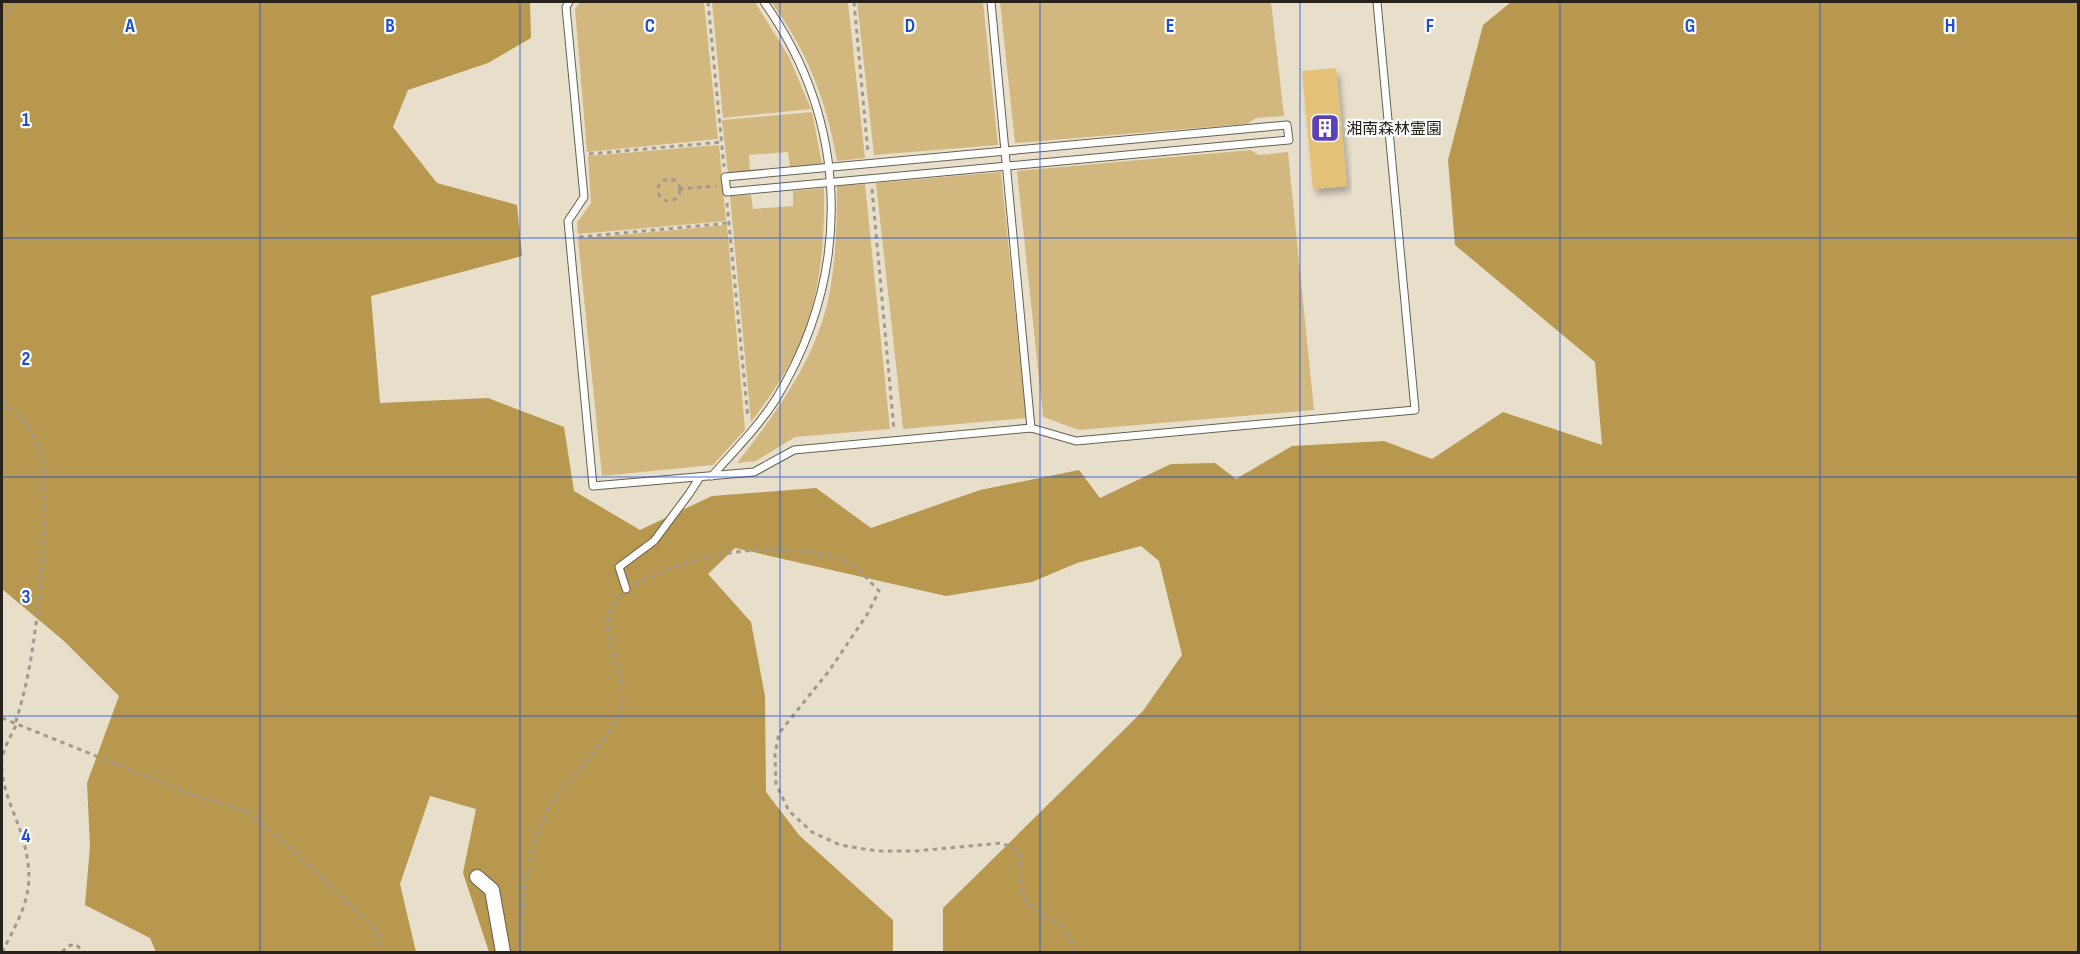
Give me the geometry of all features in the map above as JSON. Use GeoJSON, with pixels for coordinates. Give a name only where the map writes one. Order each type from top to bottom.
{"type":"FeatureCollection","features":[{"type":"Feature","properties":{"kind":"street"},"geometry":{"type":"LineString","coordinates":[[477,877],[492,890],[503,952]]}},
{"type":"Feature","properties":{"kind":"lane"},"geometry":{"type":"LineString","coordinates":[[569,2],[566,7],[584,197],[568,220],[592,486],[754,472],[794,450],[1031,428],[1076,441],[1415,410],[1377,2]]}},
{"type":"Feature","properties":{"kind":"lane"},"geometry":{"type":"LineString","coordinates":[[711,476],[749,435],[775,401],[808,336],[821,294],[829,256],[832,217],[831,182],[824,134],[813,96],[798,59],[780,24],[764,2]]}},
{"type":"Feature","properties":{"kind":"lane"},"geometry":{"type":"LineString","coordinates":[[991,2],[1031,428]]}},
{"type":"Feature","properties":{"kind":"lane"},"geometry":{"type":"LineString","coordinates":[[1287,125],[1289,140],[871,179],[726,185],[830,167],[1287,125]]}},
{"type":"Feature","properties":{"kind":"lane"},"geometry":{"type":"LineString","coordinates":[[626,589],[619,567],[654,541],[700,477]]}},
{"type":"Feature","properties":{"kind":"path"},"geometry":{"type":"LineString","coordinates":[[2,19],[16,2]]}},
{"type":"Feature","properties":{"kind":"path"},"geometry":{"type":"LineString","coordinates":[[708,2],[749,435]]}},
{"type":"Feature","properties":{"kind":"path"},"geometry":{"type":"LineString","coordinates":[[854,2],[869,164]]}},
{"type":"Feature","properties":{"kind":"path"},"geometry":{"type":"LineString","coordinates":[[580,154],[722,142]]}},
{"type":"Feature","properties":{"kind":"path"},"geometry":{"type":"LineString","coordinates":[[871,179],[895,441]]}},
{"type":"Feature","properties":{"kind":"path"},"geometry":{"type":"LineString","coordinates":[[666,180],[676,182],[679,189],[678,196],[672,200],[661,197],[658,191],[660,184],[666,180]]}},
{"type":"Feature","properties":{"kind":"path"},"geometry":{"type":"LineString","coordinates":[[679,189],[726,185]]}},
{"type":"Feature","properties":{"kind":"path"},"geometry":{"type":"LineString","coordinates":[[570,237],[729,223]]}},
{"type":"Feature","properties":{"kind":"path"},"geometry":{"type":"LineString","coordinates":[[2,401],[25,422],[38,448],[45,489],[41,573],[31,656],[16,724],[2,760],[7,798],[25,849],[28,889],[18,920],[2,952]]}},
{"type":"Feature","properties":{"kind":"path"},"geometry":{"type":"LineString","coordinates":[[521,952],[526,887],[533,848],[542,821],[553,800],[603,738],[619,712],[623,684],[608,637],[606,622],[608,612],[626,589],[653,575],[709,556],[753,550],[807,552],[841,558],[858,569],[879,591],[868,613],[829,671],[779,734],[775,754],[776,784],[789,811],[812,832],[840,845],[877,851],[916,851],[1002,843],[1019,851],[1022,893],[1029,905],[1061,926],[1071,940],[1073,952]]}},
{"type":"Feature","properties":{"kind":"path"},"geometry":{"type":"LineString","coordinates":[[2,718],[190,794],[247,812],[295,852],[367,921],[379,936],[379,952]]}},
{"type":"Feature","properties":{"kind":"path"},"geometry":{"type":"LineString","coordinates":[[62,952],[68,946],[75,944],[84,952]]}},
{"type":"Feature","properties":{"kind":"shaded area"},"geometry":{"type":"Polygon","coordinates":[[[2,2],[530,2],[531,38],[488,63],[408,90],[393,127],[437,183],[517,205],[522,256],[371,296],[380,403],[488,398],[564,427],[574,491],[640,530],[712,496],[816,488],[871,528],[980,490],[1079,470],[1100,498],[1171,464],[1215,463],[1236,479],[1292,446],[1384,441],[1432,459],[1503,412],[1602,445],[1595,362],[1455,245],[1448,160],[1483,25],[1511,2],[2078,2],[2078,952],[943,952],[943,908],[1143,711],[1182,655],[1159,561],[1141,546],[1077,563],[1032,582],[946,596],[735,548],[708,574],[751,622],[765,696],[766,792],[799,835],[893,920],[893,952],[489,952],[463,873],[476,809],[430,796],[400,884],[416,952],[156,952],[150,938],[85,905],[90,846],[87,783],[119,696],[64,641],[2,589],[2,2]]]}},
{"type":"Feature","properties":{"kind":"shaded area"},"geometry":{"type":"Polygon","coordinates":[[[580,2],[704,2],[718,139],[587,152],[575,9],[580,2]]]}},
{"type":"Feature","properties":{"kind":"shaded area"},"geometry":{"type":"Polygon","coordinates":[[[712,2],[755,2],[789,57],[811,109],[723,118],[712,2]]]}},
{"type":"Feature","properties":{"kind":"shaded area"},"geometry":{"type":"Polygon","coordinates":[[[771,2],[848,2],[865,158],[837,161],[828,118],[814,77],[795,39],[771,2]]]}},
{"type":"Feature","properties":{"kind":"shaded area"},"geometry":{"type":"Polygon","coordinates":[[[857,2],[983,2],[998,145],[874,155],[857,2]]]}},
{"type":"Feature","properties":{"kind":"shaded area"},"geometry":{"type":"Polygon","coordinates":[[[1000,2],[1271,2],[1284,116],[1256,118],[1247,124],[1015,143],[1000,2]]]}},
{"type":"Feature","properties":{"kind":"shaded area"},"geometry":{"type":"Polygon","coordinates":[[[812,112],[822,164],[790,167],[788,152],[749,155],[750,172],[728,174],[722,120],[812,112]]]}},
{"type":"Feature","properties":{"kind":"shaded area"},"geometry":{"type":"Polygon","coordinates":[[[719,145],[726,221],[578,234],[577,223],[591,203],[588,156],[719,145]]]}},
{"type":"Feature","properties":{"kind":"shaded area"},"geometry":{"type":"Polygon","coordinates":[[[1250,150],[1259,155],[1288,152],[1314,410],[1079,430],[1043,417],[1017,171],[1250,150]]]}},
{"type":"Feature","properties":{"kind":"shaded area"},"geometry":{"type":"Polygon","coordinates":[[[1001,172],[1026,418],[903,429],[876,183],[1001,172]]]}},
{"type":"Feature","properties":{"kind":"shaded area"},"geometry":{"type":"Polygon","coordinates":[[[865,184],[890,429],[795,437],[756,461],[737,463],[780,405],[815,342],[829,296],[833,269],[837,186],[865,184]]]}},
{"type":"Feature","properties":{"kind":"shaded area"},"geometry":{"type":"Polygon","coordinates":[[[824,188],[822,253],[810,316],[789,365],[751,422],[730,196],[751,195],[753,209],[793,206],[793,191],[824,188]]]}},
{"type":"Feature","properties":{"kind":"shaded area"},"geometry":{"type":"Polygon","coordinates":[[[727,225],[745,430],[713,465],[602,476],[578,239],[727,225]]]}},
{"type":"Feature","properties":{"kind":"building","name":"湘南森林霊園"},"geometry":{"type":"Polygon","coordinates":[[[1336,68],[1347,186],[1313,189],[1302,71],[1336,68]]]}},
{"type":"Feature","properties":{"kind":"place","name":"湘南森林霊園"},"geometry":{"type":"Point","coordinates":[1325,128]}}]}
